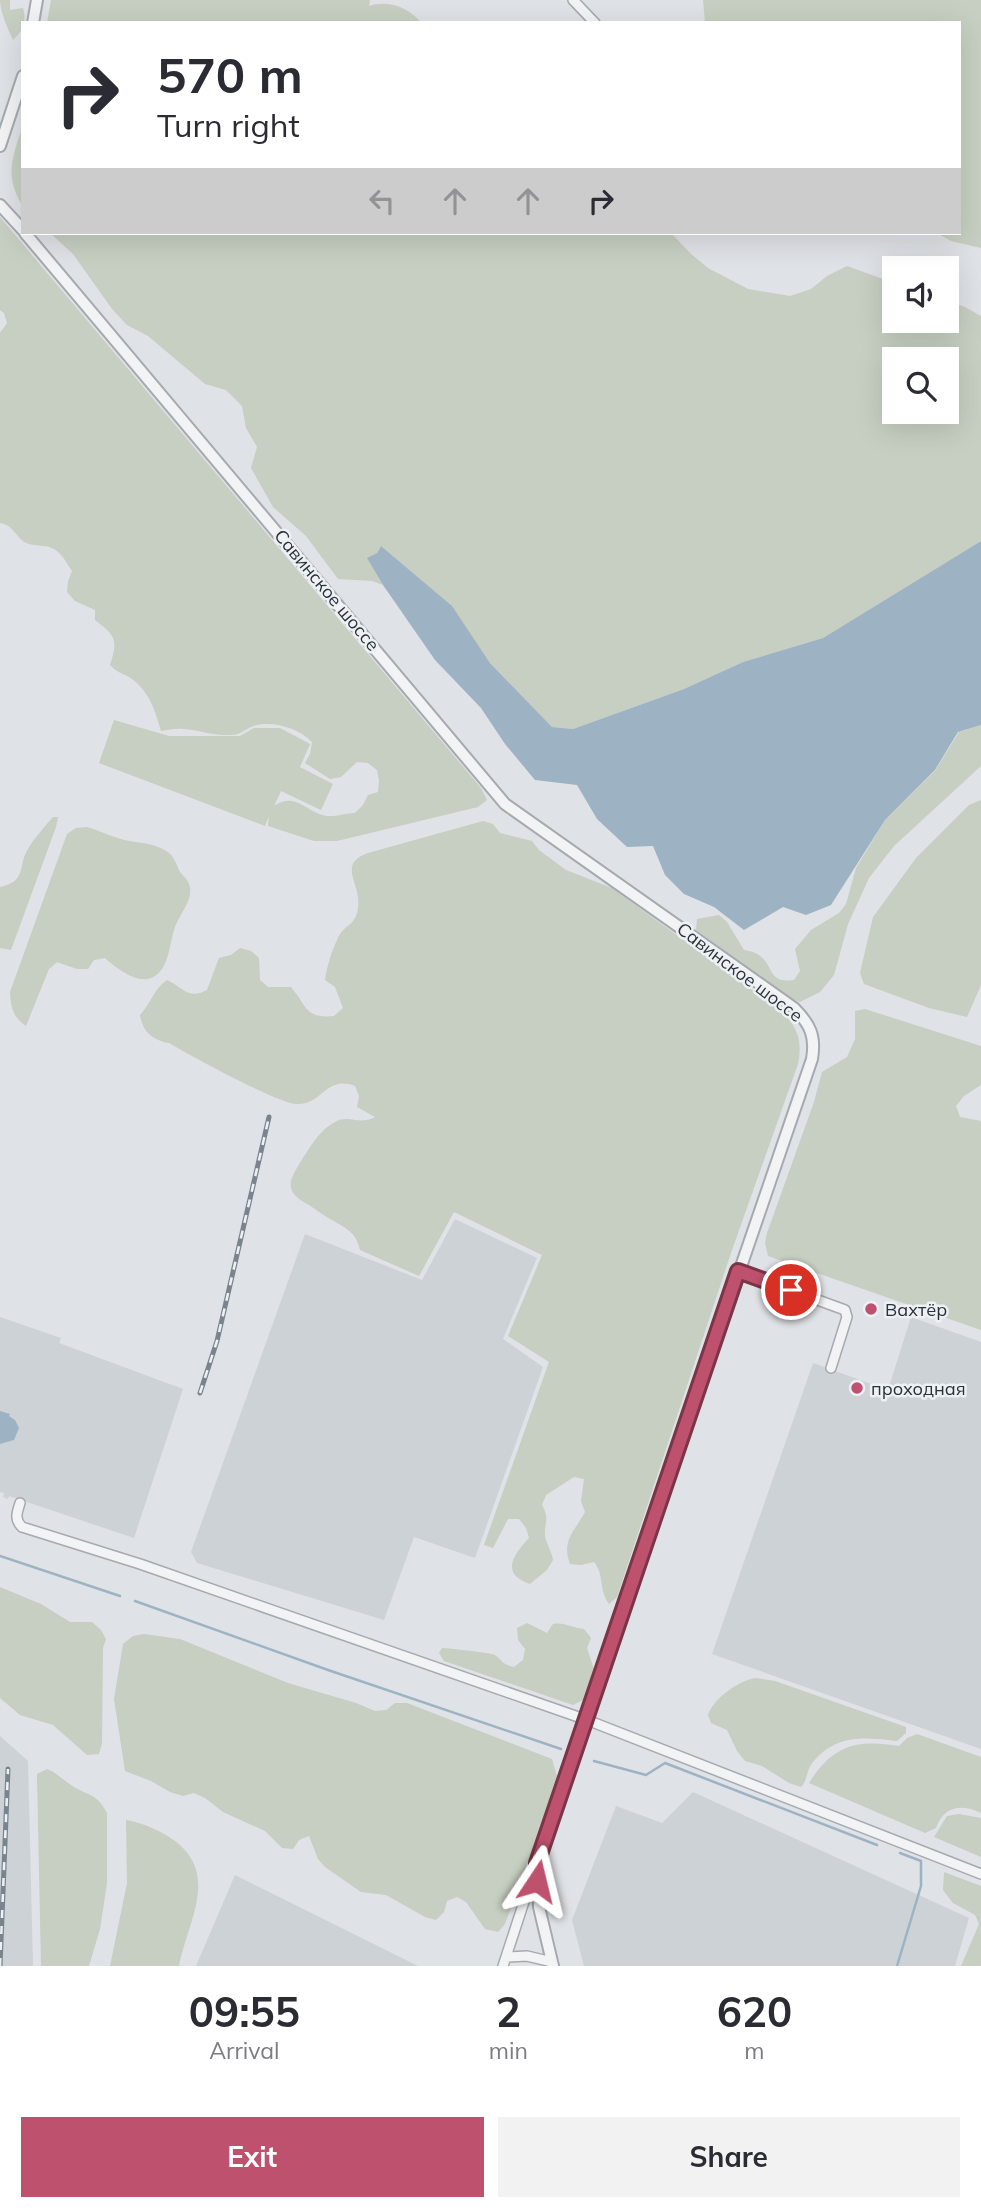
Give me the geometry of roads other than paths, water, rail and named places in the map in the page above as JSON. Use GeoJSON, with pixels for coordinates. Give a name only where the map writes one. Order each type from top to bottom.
{"type":"FeatureCollection","features":[{"type":"Feature","properties":{"kind":"street"},"geometry":{"type":"LineString","coordinates":[[33,21],[37,0]]}},
{"type":"Feature","properties":{"kind":"street"},"geometry":{"type":"LineString","coordinates":[[573,0],[593,21]]}},
{"type":"Feature","properties":{"kind":"street"},"geometry":{"type":"LineString","coordinates":[[0,146],[21,82]]}},
{"type":"Feature","properties":{"kind":"street","name":"Савинское шоссе"},"geometry":{"type":"LineString","coordinates":[[0,205],[21,228]]}},
{"type":"Feature","properties":{"kind":"street","name":"Савинское шоссе"},"geometry":{"type":"LineString","coordinates":[[27,235],[505,804],[794,1008],[811,1027],[814,1036],[812,1059],[537,1863],[539,1907],[552,1964]]}},
{"type":"Feature","properties":{"kind":"street"},"geometry":{"type":"LineString","coordinates":[[738,1271],[845,1310],[847,1317],[831,1368]]}},
{"type":"Feature","properties":{"kind":"street"},"geometry":{"type":"LineString","coordinates":[[20,1503],[16,1516],[22,1527],[140,1564],[587,1720],[981,1874]]}},
{"type":"Feature","properties":{"kind":"street"},"geometry":{"type":"LineString","coordinates":[[504,1962],[537,1863]]}},
{"type":"Feature","properties":{"kind":"street"},"geometry":{"type":"LineString","coordinates":[[504,1962],[527,1956],[552,1964]]}},
{"type":"Feature","properties":{"kind":"water"},"geometry":{"type":"Polygon","coordinates":[[[981,541],[981,725],[958,732],[935,770],[885,820],[831,905],[806,915],[783,907],[744,930],[714,907],[684,894],[665,875],[653,846],[627,847],[597,819],[577,785],[535,780],[505,744],[481,708],[435,660],[367,558],[377,553],[381,546],[452,606],[490,663],[552,727],[573,729],[684,689],[743,662],[823,638],[981,541]]]}},
{"type":"Feature","properties":{"kind":"water"},"geometry":{"type":"Polygon","coordinates":[[[0,1411],[10,1414],[19,1428],[14,1440],[0,1444],[0,1411]]]}},
{"type":"Feature","properties":{"kind":"waterway"},"geometry":{"type":"LineString","coordinates":[[0,1556],[120,1596]]}},
{"type":"Feature","properties":{"kind":"waterway"},"geometry":{"type":"LineString","coordinates":[[135,1601],[561,1749]]}},
{"type":"Feature","properties":{"kind":"waterway"},"geometry":{"type":"LineString","coordinates":[[594,1761],[646,1775],[665,1763],[877,1845]]}},
{"type":"Feature","properties":{"kind":"waterway"},"geometry":{"type":"LineString","coordinates":[[897,1966],[921,1886],[921,1861],[900,1853]]}},
{"type":"Feature","properties":{"kind":"railway"},"geometry":{"type":"LineString","coordinates":[[200,1393],[217,1341],[269,1117]]}},
{"type":"Feature","properties":{"kind":"railway"},"geometry":{"type":"LineString","coordinates":[[0,1966],[8,1769]]}},
{"type":"Feature","properties":{"kind":"place","name":"Вахтёр"},"geometry":{"type":"Point","coordinates":[871,1309]}},
{"type":"Feature","properties":{"kind":"place","name":"проходная"},"geometry":{"type":"Point","coordinates":[857,1388]}}]}
